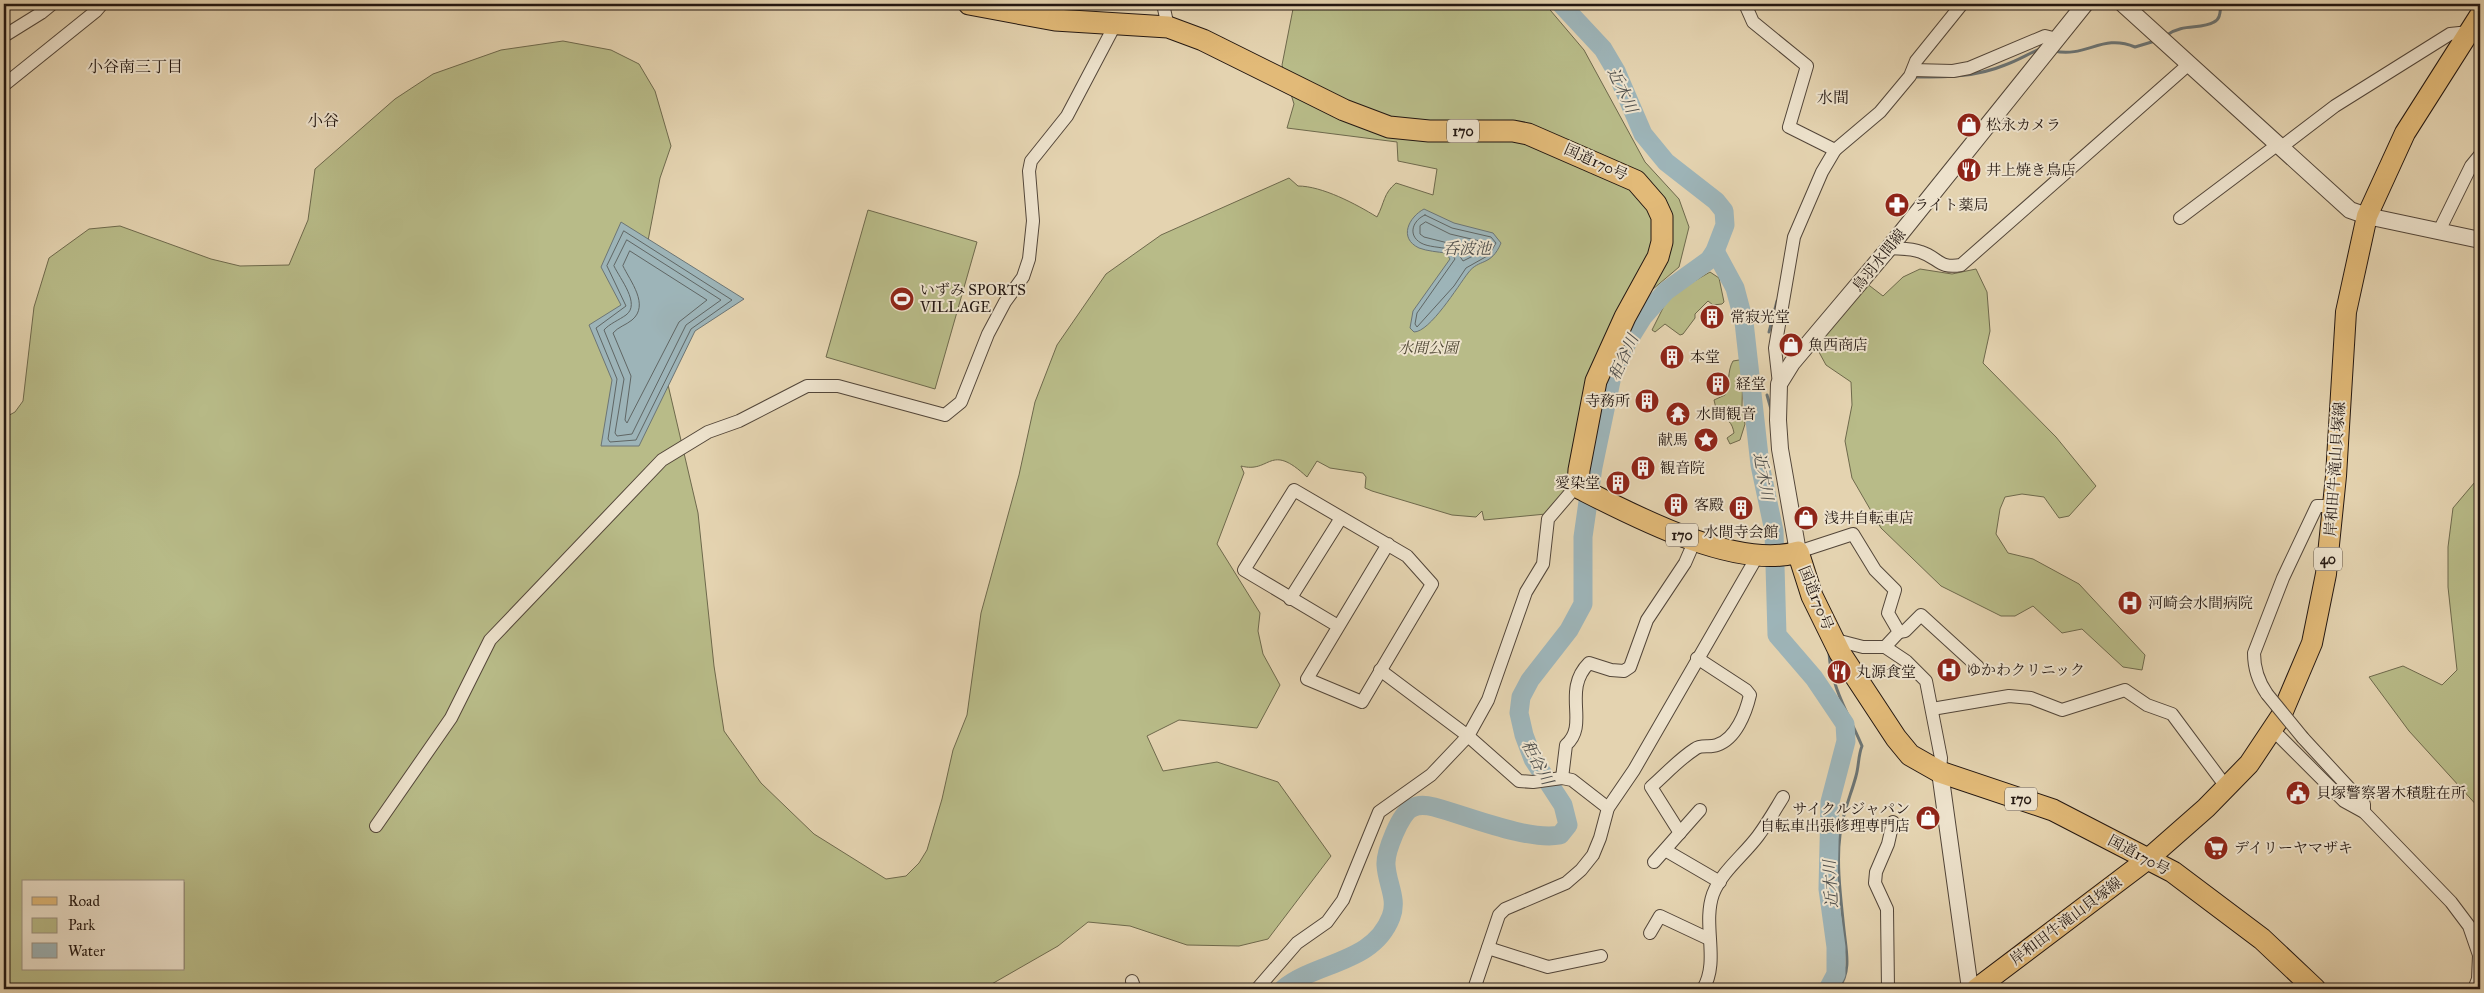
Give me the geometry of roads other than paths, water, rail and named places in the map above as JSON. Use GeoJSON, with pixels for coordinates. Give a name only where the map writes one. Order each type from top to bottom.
{"type":"FeatureCollection","features":[{"type":"Feature","properties":{"kind":"highway","name":"国道170号"},"geometry":{"type":"LineString","coordinates":[[968,4],[1041,18],[1168,27],[1203,40],[1344,110],[1373,122],[1405,130],[1513,131],[1528,134],[1636,181],[1647,191],[1662,217],[1662,242],[1658,257],[1625,318],[1596,381],[1582,442],[1580,487],[1604,501],[1695,540],[1717,547],[1761,555],[1794,553],[1832,639],[1903,748],[1910,755],[1940,772],[2053,810],[2148,859],[2189,884],[2262,939],[2309,987]]}},
{"type":"Feature","properties":{"kind":"main road","name":"岸和田牛滝山貝塚線"},"geometry":{"type":"LineString","coordinates":[[1976,989],[2148,859],[2228,788],[2253,758],[2272,729],[2296,685],[2312,643],[2326,574],[2333,506],[2346,312],[2367,216],[2405,132],[2480,14]]}},
{"type":"Feature","properties":{"kind":"street"},"geometry":{"type":"LineString","coordinates":[[4,36],[52,4]]}},
{"type":"Feature","properties":{"kind":"street"},"geometry":{"type":"LineString","coordinates":[[4,86],[90,16],[102,4]]}},
{"type":"Feature","properties":{"kind":"street"},"geometry":{"type":"LineString","coordinates":[[1163,4],[1168,27]]}},
{"type":"Feature","properties":{"kind":"street"},"geometry":{"type":"LineString","coordinates":[[1745,4],[1753,22],[1807,66],[1789,127],[1835,150]]}},
{"type":"Feature","properties":{"kind":"street"},"geometry":{"type":"LineString","coordinates":[[1780,384],[1774,348],[1794,237],[1822,172],[1835,150],[1880,112],[1910,76],[1916,61],[1962,4]]}},
{"type":"Feature","properties":{"kind":"street","name":"鳥羽水間線"},"geometry":{"type":"LineString","coordinates":[[1794,553],[1780,449],[1778,420],[1780,384],[1792,363],[1889,248],[2085,4]]}},
{"type":"Feature","properties":{"kind":"street"},"geometry":{"type":"LineString","coordinates":[[2123,4],[2350,210],[2367,216],[2480,240]]}},
{"type":"Feature","properties":{"kind":"street"},"geometry":{"type":"LineString","coordinates":[[376,826],[451,718],[490,640],[662,460],[708,432],[739,420],[806,386],[838,386],[945,415],[960,402],[988,334],[1005,302],[1023,277],[1029,259],[1032,221],[1029,171],[1031,161],[1067,116],[1116,23]]}},
{"type":"Feature","properties":{"kind":"street"},"geometry":{"type":"LineString","coordinates":[[2180,218],[2335,106],[2450,34],[2469,32]]}},
{"type":"Feature","properties":{"kind":"street"},"geometry":{"type":"LineString","coordinates":[[1913,70],[1953,71],[1968,68],[2045,36],[2057,39]]}},
{"type":"Feature","properties":{"kind":"street"},"geometry":{"type":"LineString","coordinates":[[1889,248],[1922,252],[1949,267],[1962,264],[2189,64]]}},
{"type":"Feature","properties":{"kind":"street"},"geometry":{"type":"LineString","coordinates":[[2439,231],[2471,166],[2480,155]]}},
{"type":"Feature","properties":{"kind":"street"},"geometry":{"type":"LineString","coordinates":[[1257,989],[1298,943],[1327,922],[1343,900],[1379,812],[1431,775],[1468,736],[1488,700],[1526,592],[1543,564],[1548,520],[1580,487]]}},
{"type":"Feature","properties":{"kind":"street"},"geometry":{"type":"LineString","coordinates":[[1338,626],[1244,570],[1294,490],[1388,544],[1407,556],[1432,584],[1362,702],[1308,679],[1388,544]]}},
{"type":"Feature","properties":{"kind":"street"},"geometry":{"type":"LineString","coordinates":[[2333,506],[2317,506],[2283,578],[2254,653],[2254,665],[2260,684],[2303,738],[2364,804],[2364,812]]}},
{"type":"Feature","properties":{"kind":"street"},"geometry":{"type":"LineString","coordinates":[[1290,599],[1341,518]]}},
{"type":"Feature","properties":{"kind":"street"},"geometry":{"type":"LineString","coordinates":[[1794,553],[1853,534],[1875,570],[1895,590],[1888,613],[1899,632]]}},
{"type":"Feature","properties":{"kind":"street"},"geometry":{"type":"LineString","coordinates":[[1562,778],[1566,745],[1573,738],[1577,713],[1574,695],[1581,672],[1589,663],[1611,670],[1624,671],[1630,667],[1647,620],[1685,563],[1695,540]]}},
{"type":"Feature","properties":{"kind":"street"},"geometry":{"type":"LineString","coordinates":[[1474,989],[1499,915],[1505,909],[1566,883],[1593,856],[1608,808],[1634,770],[1697,658],[1761,555]]}},
{"type":"Feature","properties":{"kind":"street"},"geometry":{"type":"LineString","coordinates":[[1885,647],[1899,632],[1905,631],[1921,615],[1978,667]]}},
{"type":"Feature","properties":{"kind":"street"},"geometry":{"type":"LineString","coordinates":[[1832,639],[1863,647],[1885,647],[1906,661],[1926,681],[1941,758],[1940,772],[1970,989]]}},
{"type":"Feature","properties":{"kind":"street"},"geometry":{"type":"LineString","coordinates":[[1680,833],[1651,787],[1670,772],[1676,762],[1697,747],[1717,745],[1724,741],[1739,723],[1746,710],[1750,695],[1746,690],[1697,658]]}},
{"type":"Feature","properties":{"kind":"street"},"geometry":{"type":"LineString","coordinates":[[1380,670],[1468,736],[1519,781],[1533,782],[1562,778],[1572,780],[1608,808]]}},
{"type":"Feature","properties":{"kind":"street"},"geometry":{"type":"LineString","coordinates":[[1932,709],[2009,696],[2031,698],[2062,710],[2125,690],[2147,705],[2172,714],[2228,788]]}},
{"type":"Feature","properties":{"kind":"street"},"geometry":{"type":"LineString","coordinates":[[2272,729],[2344,801],[2364,812],[2452,902],[2469,926],[2480,956],[2478,979],[2474,989]]}},
{"type":"Feature","properties":{"kind":"street"},"geometry":{"type":"LineString","coordinates":[[1703,989],[1710,969],[1709,920],[1713,895],[1720,882],[1757,837],[1783,798]]}},
{"type":"Feature","properties":{"kind":"street"},"geometry":{"type":"LineString","coordinates":[[1654,862],[1700,810]]}},
{"type":"Feature","properties":{"kind":"street"},"geometry":{"type":"LineString","coordinates":[[1888,989],[1887,909],[1875,883],[1876,872],[1888,844],[1893,822]]}},
{"type":"Feature","properties":{"kind":"street"},"geometry":{"type":"LineString","coordinates":[[1665,850],[1720,882]]}},
{"type":"Feature","properties":{"kind":"street"},"geometry":{"type":"LineString","coordinates":[[1650,933],[1660,916],[1709,939]]}},
{"type":"Feature","properties":{"kind":"street"},"geometry":{"type":"LineString","coordinates":[[1488,948],[1548,967],[1602,956]]}},
{"type":"Feature","properties":{"kind":"water","name":"呑波池"},"geometry":{"type":"Polygon","coordinates":[[[1424,209],[1454,223],[1493,233],[1501,243],[1493,256],[1472,268],[1428,325],[1414,332],[1410,328],[1413,311],[1450,259],[1446,253],[1419,248],[1409,239],[1407,233],[1410,222],[1424,209]]]}},
{"type":"Feature","properties":{"kind":"water"},"geometry":{"type":"Polygon","coordinates":[[[621,222],[744,299],[695,331],[639,446],[601,446],[612,380],[589,325],[621,305],[601,267],[621,222]]]}},
{"type":"Feature","properties":{"kind":"waterway","name":"秬谷川"},"geometry":{"type":"LineString","coordinates":[[1283,989],[1297,980],[1358,953],[1383,932],[1393,910],[1393,898],[1386,859],[1398,825],[1407,811],[1412,808],[1420,805],[1431,806],[1497,827],[1547,836],[1560,835],[1568,825],[1563,805],[1533,759],[1524,735],[1519,713],[1521,697],[1530,680],[1569,630],[1583,604],[1583,537],[1593,467],[1612,376],[1628,341],[1643,317],[1666,291],[1709,260],[1715,251],[1725,225],[1724,211],[1716,201],[1666,162],[1643,134],[1616,71],[1603,49],[1561,4]]}},
{"type":"Feature","properties":{"kind":"waterway"},"geometry":{"type":"LineString","coordinates":[[2167,35],[2179,29],[2203,26],[2216,21],[2219,17],[2221,4]]}},
{"type":"Feature","properties":{"kind":"waterway"},"geometry":{"type":"LineString","coordinates":[[2054,51],[2076,51],[2113,43],[2123,43],[2135,47],[2155,41]]}},
{"type":"Feature","properties":{"kind":"waterway"},"geometry":{"type":"LineString","coordinates":[[1916,77],[1950,76],[1983,72],[2040,49]]}},
{"type":"Feature","properties":{"kind":"waterway","name":"近木川"},"geometry":{"type":"LineString","coordinates":[[1715,251],[1735,288],[1744,322],[1760,465],[1774,531],[1777,635],[1814,678],[1845,724],[1846,741],[1830,802],[1828,889],[1836,947],[1836,974],[1828,989]]}},
{"type":"Feature","properties":{"kind":"waterway"},"geometry":{"type":"LineString","coordinates":[[1769,332],[1777,301]]}},
{"type":"Feature","properties":{"kind":"waterway"},"geometry":{"type":"LineString","coordinates":[[1767,395],[1771,409]]}},
{"type":"Feature","properties":{"kind":"waterway"},"geometry":{"type":"LineString","coordinates":[[1829,653],[1833,678],[1841,701],[1862,746],[1840,835],[1839,882],[1847,968],[1838,989]]}},
{"type":"Feature","properties":{"kind":"place","name":"松永カメラ"},"geometry":{"type":"Point","coordinates":[1969,125]}},
{"type":"Feature","properties":{"kind":"place","name":"井上焼き鳥店"},"geometry":{"type":"Point","coordinates":[1969,170]}},
{"type":"Feature","properties":{"kind":"place","name":"ライト薬局"},"geometry":{"type":"Point","coordinates":[1897,205]}},
{"type":"Feature","properties":{"kind":"place","name":"いずみ SPORTS VILLAGE"},"geometry":{"type":"Point","coordinates":[902,299]}},
{"type":"Feature","properties":{"kind":"place","name":"常寂光堂"},"geometry":{"type":"Point","coordinates":[1712,317]}},
{"type":"Feature","properties":{"kind":"place","name":"魚西商店"},"geometry":{"type":"Point","coordinates":[1791,345]}},
{"type":"Feature","properties":{"kind":"place","name":"本堂"},"geometry":{"type":"Point","coordinates":[1672,357]}},
{"type":"Feature","properties":{"kind":"place","name":"経堂"},"geometry":{"type":"Point","coordinates":[1718,384]}},
{"type":"Feature","properties":{"kind":"place","name":"寺務所"},"geometry":{"type":"Point","coordinates":[1647,401]}},
{"type":"Feature","properties":{"kind":"place","name":"水間観音"},"geometry":{"type":"Point","coordinates":[1678,414]}},
{"type":"Feature","properties":{"kind":"place","name":"献馬"},"geometry":{"type":"Point","coordinates":[1706,440]}},
{"type":"Feature","properties":{"kind":"place","name":"観音院"},"geometry":{"type":"Point","coordinates":[1643,468]}},
{"type":"Feature","properties":{"kind":"place","name":"愛染堂"},"geometry":{"type":"Point","coordinates":[1618,483]}},
{"type":"Feature","properties":{"kind":"place","name":"客殿"},"geometry":{"type":"Point","coordinates":[1676,505]}},
{"type":"Feature","properties":{"kind":"place","name":"水間寺会館"},"geometry":{"type":"Point","coordinates":[1741,508]}},
{"type":"Feature","properties":{"kind":"place","name":"浅井自転車店"},"geometry":{"type":"Point","coordinates":[1806,518]}},
{"type":"Feature","properties":{"kind":"place","name":"河崎会水間病院"},"geometry":{"type":"Point","coordinates":[2130,603]}},
{"type":"Feature","properties":{"kind":"place","name":"ゆかわクリニック"},"geometry":{"type":"Point","coordinates":[1949,670]}},
{"type":"Feature","properties":{"kind":"place","name":"丸源食堂"},"geometry":{"type":"Point","coordinates":[1839,672]}},
{"type":"Feature","properties":{"kind":"place","name":"貝塚警察署木積駐在所"},"geometry":{"type":"Point","coordinates":[2298,793]}},
{"type":"Feature","properties":{"kind":"place","name":"サイクルジャパン 自転車出張修理専門店"},"geometry":{"type":"Point","coordinates":[1928,818]}},
{"type":"Feature","properties":{"kind":"place","name":"デイリーヤマザキ"},"geometry":{"type":"Point","coordinates":[2216,848]}},
{"type":"Feature","properties":{"kind":"district","name":"小谷南三丁目"},"geometry":{"type":"Point","coordinates":[135,66]}},
{"type":"Feature","properties":{"kind":"district","name":"水間"},"geometry":{"type":"Point","coordinates":[1833,97]}},
{"type":"Feature","properties":{"kind":"district","name":"小谷"},"geometry":{"type":"Point","coordinates":[323,120]}},
{"type":"Feature","properties":{"kind":"park label","name":"水間公園"},"geometry":{"type":"Point","coordinates":[1428,348]}}]}
